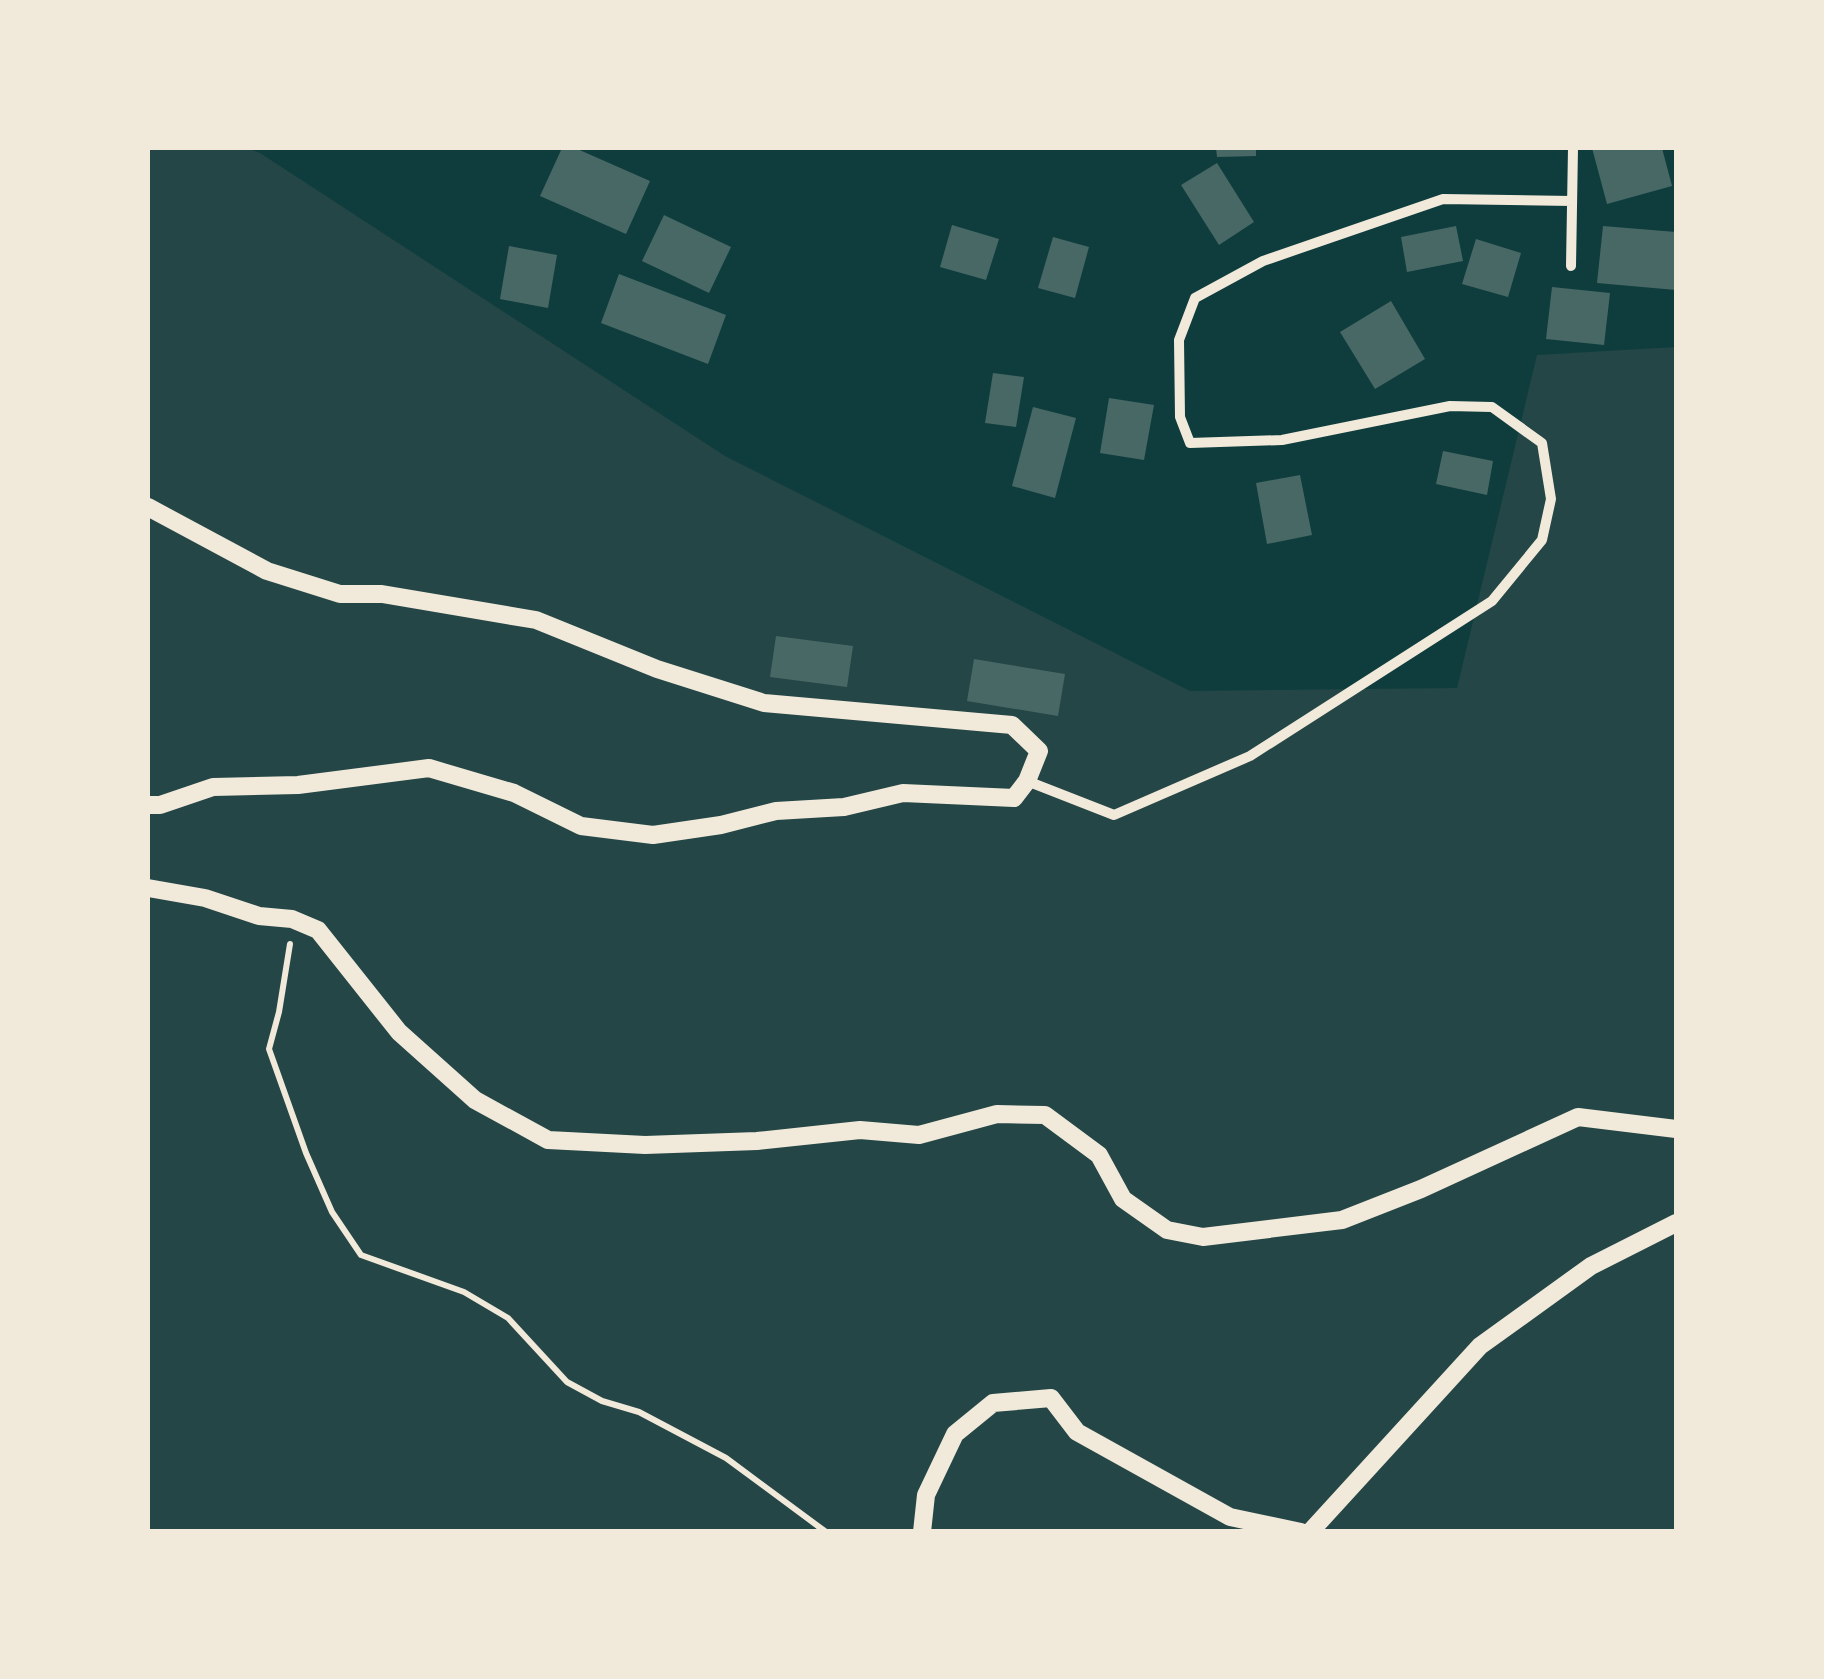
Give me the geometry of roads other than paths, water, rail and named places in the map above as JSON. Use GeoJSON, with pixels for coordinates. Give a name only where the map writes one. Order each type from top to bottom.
{"type":"FeatureCollection","features":[{"type":"Feature","properties":{"kind":"street"},"geometry":{"type":"LineString","coordinates":[[1571,266],[1573,148]]}},
{"type":"Feature","properties":{"kind":"street"},"geometry":{"type":"LineString","coordinates":[[1028,781],[1114,816],[1250,756],[1492,600],[1542,540],[1552,499],[1542,443],[1492,407],[1450,406],[1282,440],[1190,444],[1180,417],[1179,340],[1195,298],[1263,261],[1443,200],[1572,202]]}},
{"type":"Feature","properties":{"kind":"street"},"geometry":{"type":"LineString","coordinates":[[148,507],[267,571],[340,594],[382,594],[536,620],[657,669],[764,703],[1012,725],[1039,750],[1028,781],[1014,798],[903,793],[844,807],[776,811],[653,836],[581,826],[514,793],[430,768],[298,785],[213,788],[160,805],[148,805]]}},
{"type":"Feature","properties":{"kind":"street"},"geometry":{"type":"LineString","coordinates":[[148,888],[206,898],[318,930],[398,1032],[475,1100],[548,1140],[645,1146],[757,1141],[860,1130],[919,1135],[997,1114],[1045,1115],[1099,1155],[1123,1199],[1166,1230],[1203,1237],[1342,1220],[1578,1117],[1676,1129]]}},
{"type":"Feature","properties":{"kind":"street"},"geometry":{"type":"LineString","coordinates":[[1310,1532],[1480,1346],[1591,1266],[1676,1223]]}},
{"type":"Feature","properties":{"kind":"street"},"geometry":{"type":"LineString","coordinates":[[922,1532],[926,1495],[955,1434],[993,1402],[1051,1398],[1076,1432],[1230,1517],[1301,1532]]}}]}
